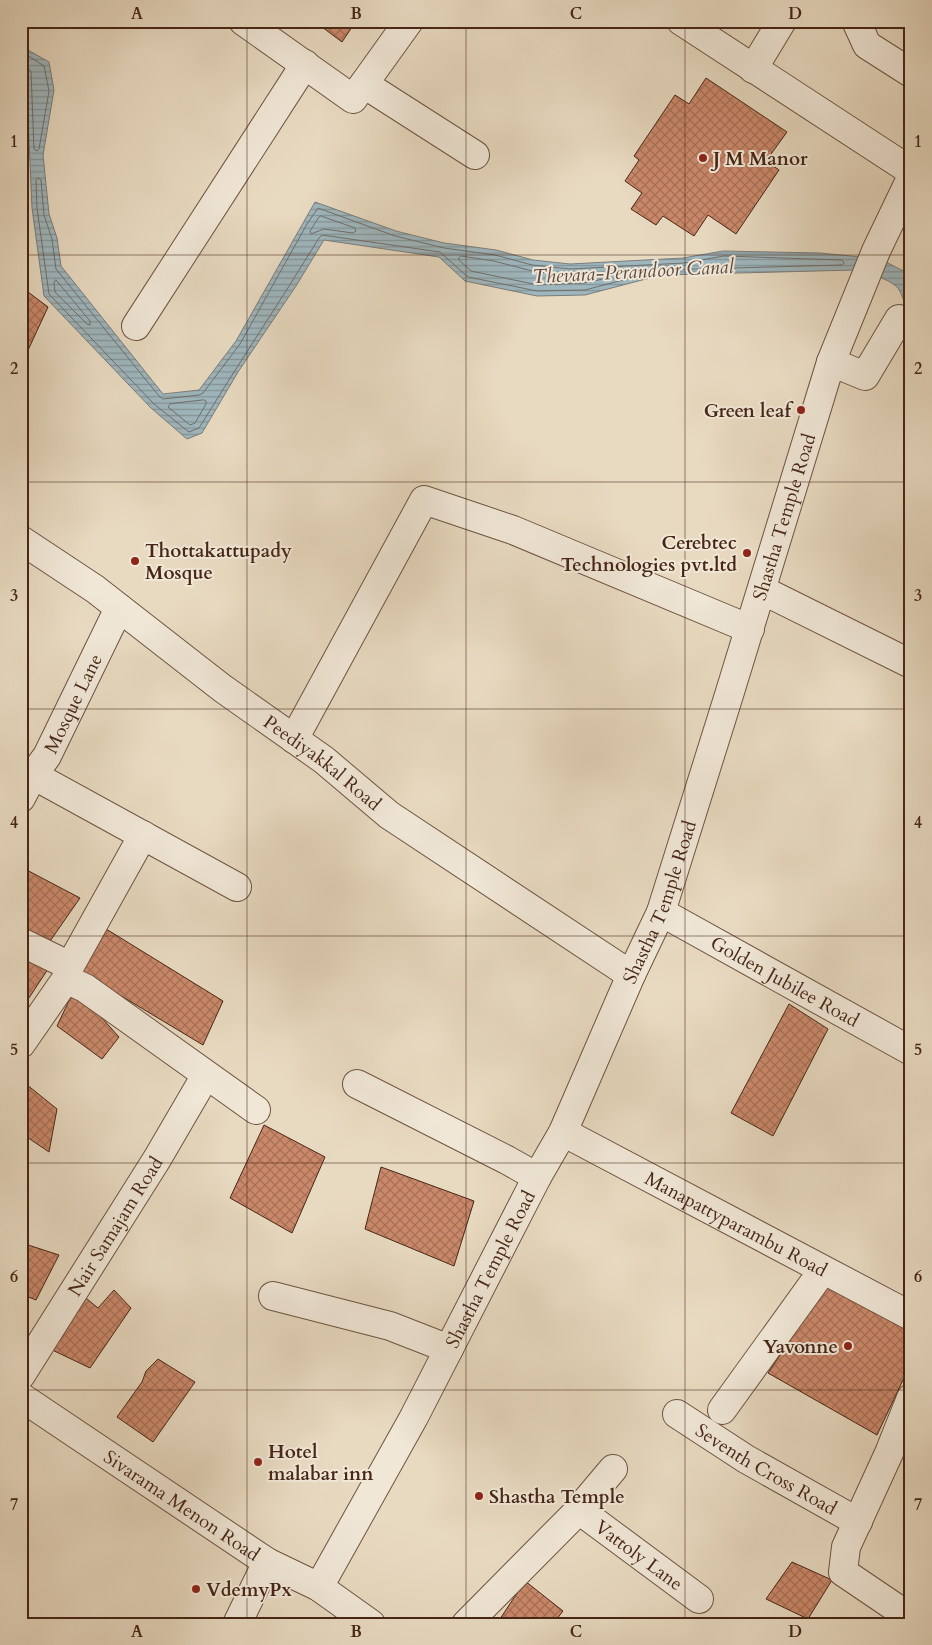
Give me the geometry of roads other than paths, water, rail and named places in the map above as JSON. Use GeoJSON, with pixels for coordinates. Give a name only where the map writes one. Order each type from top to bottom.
{"type":"FeatureCollection","features":[{"type":"Feature","properties":{"kind":"street"},"geometry":{"type":"LineString","coordinates":[[243,21],[353,99],[408,21]]}},
{"type":"Feature","properties":{"kind":"street"},"geometry":{"type":"LineString","coordinates":[[681,21],[911,171]]}},
{"type":"Feature","properties":{"kind":"street"},"geometry":{"type":"LineString","coordinates":[[753,68],[782,21]]}},
{"type":"Feature","properties":{"kind":"street"},"geometry":{"type":"LineString","coordinates":[[856,21],[867,45],[911,73]]}},
{"type":"Feature","properties":{"kind":"street"},"geometry":{"type":"LineString","coordinates":[[136,326],[305,64]]}},
{"type":"Feature","properties":{"kind":"street"},"geometry":{"type":"LineString","coordinates":[[364,84],[475,155]]}},
{"type":"Feature","properties":{"kind":"street","name":"Shastha Temple Road"},"geometry":{"type":"LineString","coordinates":[[320,1588],[414,1417],[537,1177],[563,1132],[631,975],[661,912],[831,362],[876,250],[911,178]]}},
{"type":"Feature","properties":{"kind":"street"},"geometry":{"type":"LineString","coordinates":[[831,362],[865,376],[899,319],[911,327]]}},
{"type":"Feature","properties":{"kind":"street"},"geometry":{"type":"LineString","coordinates":[[294,739],[424,500],[513,530],[750,629]]}},
{"type":"Feature","properties":{"kind":"street","name":"Peediyakkal Road"},"geometry":{"type":"LineString","coordinates":[[21,540],[95,589],[222,688],[324,760],[390,815],[631,975]]}},
{"type":"Feature","properties":{"kind":"street"},"geometry":{"type":"LineString","coordinates":[[762,590],[911,664]]}},
{"type":"Feature","properties":{"kind":"street","name":"Mosque Lane"},"geometry":{"type":"LineString","coordinates":[[27,786],[47,756],[119,608]]}},
{"type":"Feature","properties":{"kind":"street"},"geometry":{"type":"LineString","coordinates":[[27,786],[143,835],[237,887]]}},
{"type":"Feature","properties":{"kind":"street"},"geometry":{"type":"LineString","coordinates":[[21,942],[70,966],[143,835]]}},
{"type":"Feature","properties":{"kind":"street","name":"Golden Jubilee Road"},"geometry":{"type":"LineString","coordinates":[[661,912],[911,1051]]}},
{"type":"Feature","properties":{"kind":"street"},"geometry":{"type":"LineString","coordinates":[[21,1044],[66,979],[85,988],[256,1110]]}},
{"type":"Feature","properties":{"kind":"street","name":"Nair Samajam Road"},"geometry":{"type":"LineString","coordinates":[[21,1374],[157,1160],[206,1075]]}},
{"type":"Feature","properties":{"kind":"street"},"geometry":{"type":"LineString","coordinates":[[357,1084],[537,1177]]}},
{"type":"Feature","properties":{"kind":"street","name":"Manapattyparambu Road"},"geometry":{"type":"LineString","coordinates":[[563,1132],[911,1316]]}},
{"type":"Feature","properties":{"kind":"street"},"geometry":{"type":"LineString","coordinates":[[722,1410],[823,1270]]}},
{"type":"Feature","properties":{"kind":"street"},"geometry":{"type":"LineString","coordinates":[[274,1296],[390,1326],[449,1349]]}},
{"type":"Feature","properties":{"kind":"street","name":"Sivarama Menon Road"},"geometry":{"type":"LineString","coordinates":[[21,1396],[267,1562],[320,1588],[371,1624]]}},
{"type":"Feature","properties":{"kind":"street"},"geometry":{"type":"LineString","coordinates":[[911,1398],[846,1547],[842,1572],[911,1618]]}},
{"type":"Feature","properties":{"kind":"street","name":"Seventh Cross Road"},"geometry":{"type":"LineString","coordinates":[[677,1414],[746,1459],[858,1522]]}},
{"type":"Feature","properties":{"kind":"street"},"geometry":{"type":"LineString","coordinates":[[466,1624],[579,1510],[613,1470]]}},
{"type":"Feature","properties":{"kind":"street","name":"Vattoly Lane"},"geometry":{"type":"LineString","coordinates":[[579,1510],[700,1599]]}},
{"type":"Feature","properties":{"kind":"street"},"geometry":{"type":"LineString","coordinates":[[237,1624],[267,1562]]}},
{"type":"Feature","properties":{"kind":"water","name":"Thevara-Perandoor Canal"},"geometry":{"type":"Polygon","coordinates":[[[21,46],[49,62],[54,90],[43,155],[49,214],[57,238],[61,266],[163,394],[199,390],[236,341],[315,202],[396,231],[444,243],[496,250],[533,260],[570,264],[683,258],[723,251],[820,253],[861,257],[886,262],[911,275],[911,309],[892,283],[855,270],[661,275],[585,295],[537,296],[465,281],[439,257],[324,240],[296,286],[238,372],[202,433],[187,439],[151,408],[44,296],[32,208],[26,72],[21,70],[21,46]]]}},
{"type":"Feature","properties":{"kind":"place","name":"J M Manor"},"geometry":{"type":"Point","coordinates":[703,158]}},
{"type":"Feature","properties":{"kind":"place","name":"Green leaf"},"geometry":{"type":"Point","coordinates":[801,410]}},
{"type":"Feature","properties":{"kind":"place","name":"Cerebtec Technologies pvt.ltd"},"geometry":{"type":"Point","coordinates":[747,553]}},
{"type":"Feature","properties":{"kind":"place","name":"Thottakattupady Mosque"},"geometry":{"type":"Point","coordinates":[135,561]}},
{"type":"Feature","properties":{"kind":"place","name":"Yavonne"},"geometry":{"type":"Point","coordinates":[848,1346]}},
{"type":"Feature","properties":{"kind":"place","name":"Hotel malabar inn"},"geometry":{"type":"Point","coordinates":[258,1462]}},
{"type":"Feature","properties":{"kind":"place","name":"Shastha Temple"},"geometry":{"type":"Point","coordinates":[479,1496]}},
{"type":"Feature","properties":{"kind":"place","name":"VdemyPx"},"geometry":{"type":"Point","coordinates":[196,1589]}}]}
